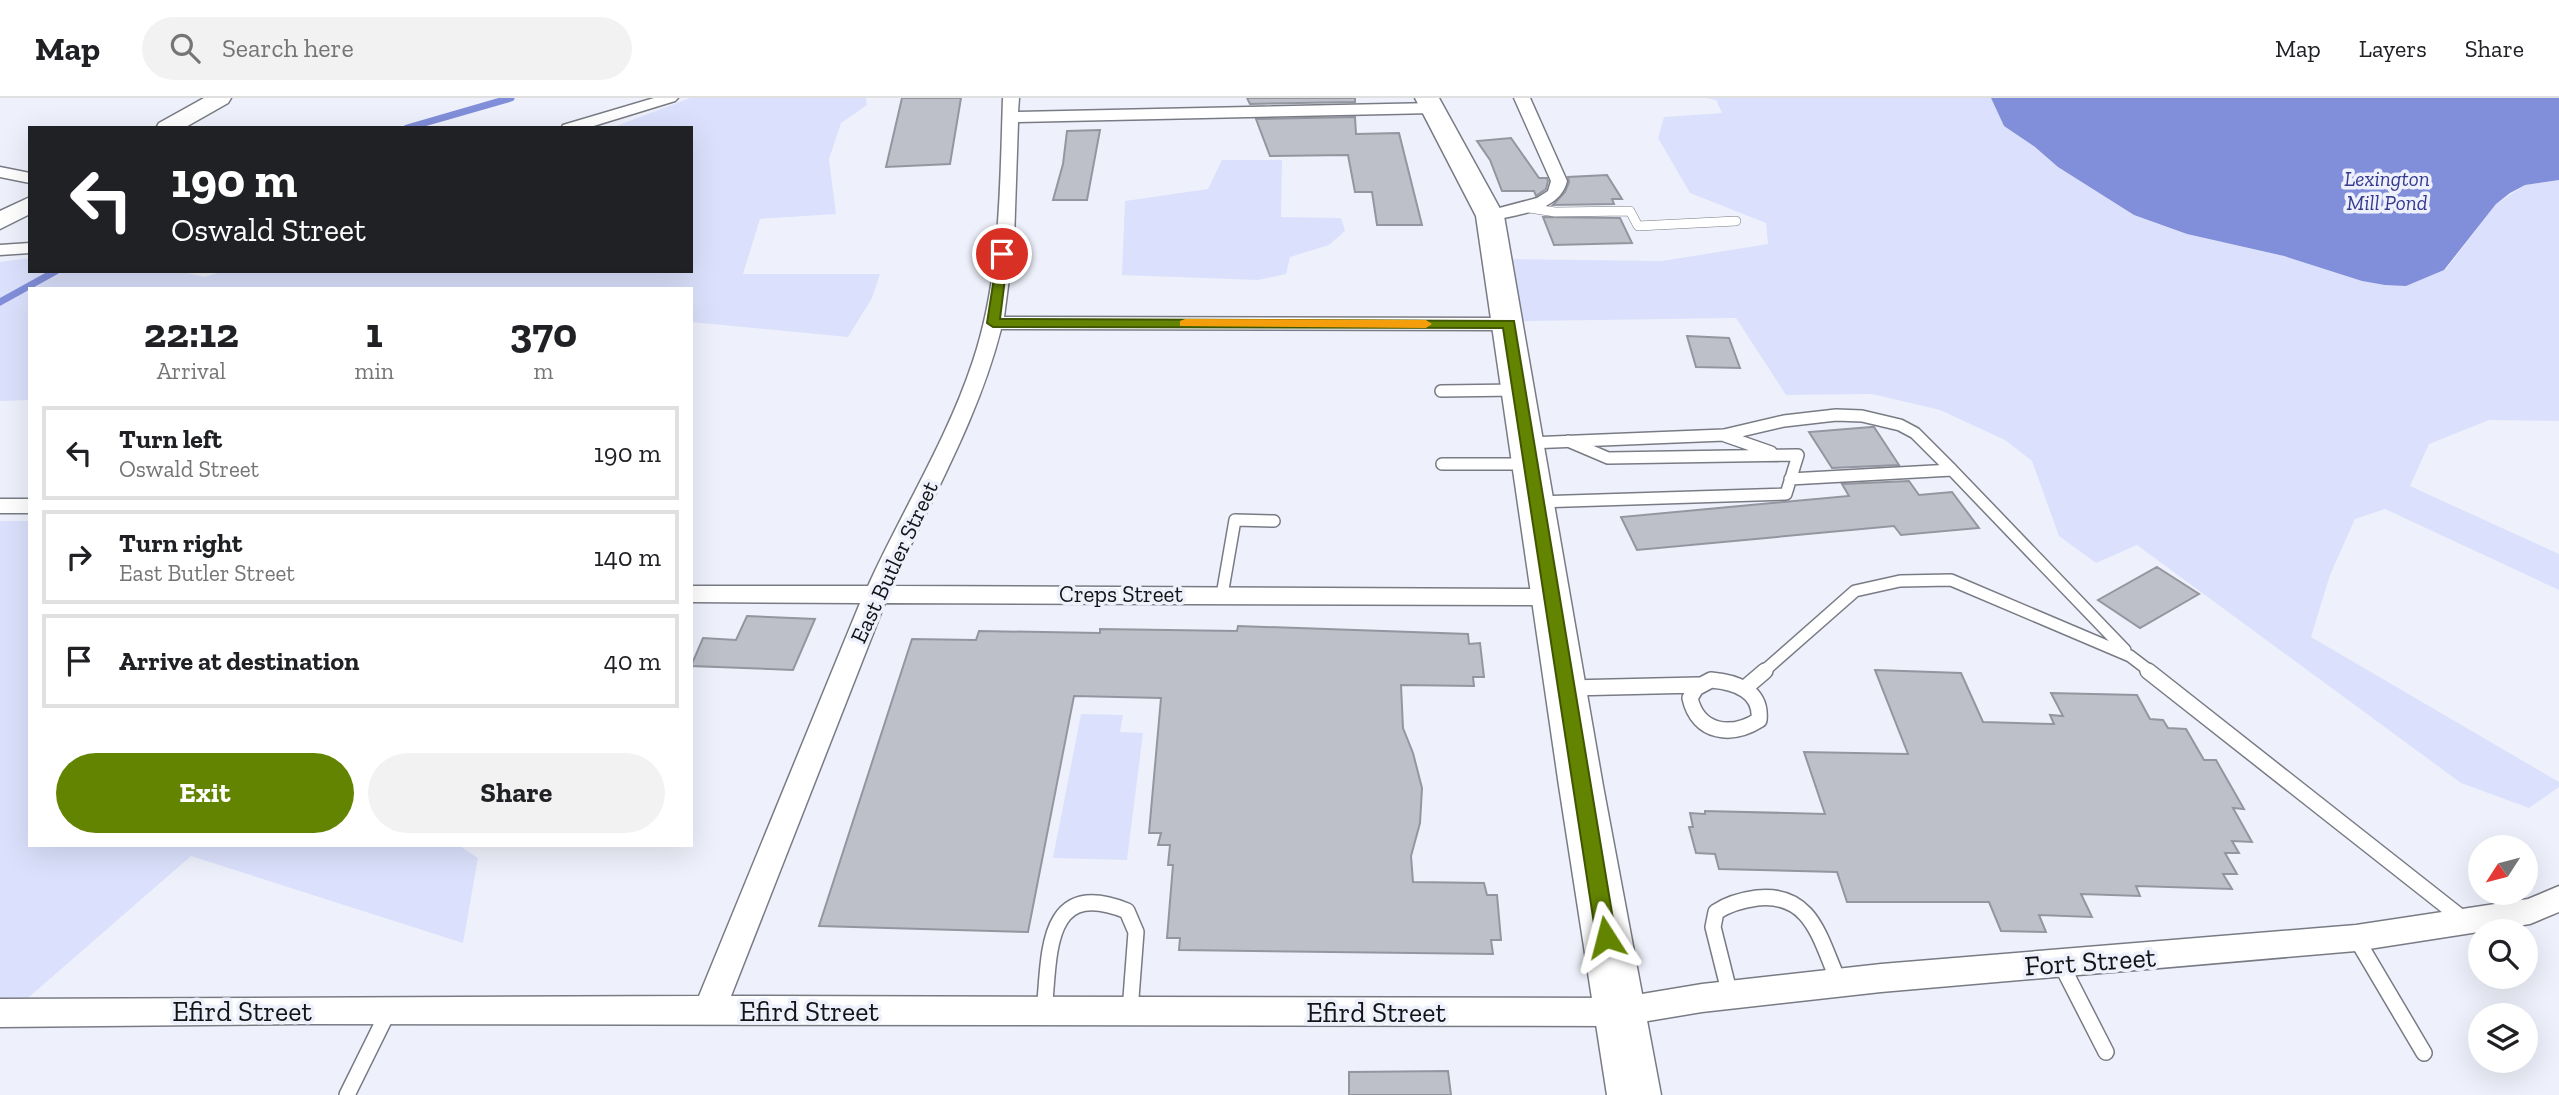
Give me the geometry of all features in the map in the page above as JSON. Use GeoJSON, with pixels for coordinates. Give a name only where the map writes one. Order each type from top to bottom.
{"type":"FeatureCollection","features":[{"type":"Feature","properties":{"kind":"main road"},"geometry":{"type":"LineString","coordinates":[[1430,103],[1506,212],[1509,324],[1618,1012],[1634,1095]]}},
{"type":"Feature","properties":{"kind":"street"},"geometry":{"type":"LineString","coordinates":[[171,126],[220,98]]}},
{"type":"Feature","properties":{"kind":"street"},"geometry":{"type":"LineString","coordinates":[[576,126],[670,98]]}},
{"type":"Feature","properties":{"kind":"street"},"geometry":{"type":"LineString","coordinates":[[1506,212],[1543,202],[1556,192],[1559,181],[1522,98]]}},
{"type":"Feature","properties":{"kind":"street"},"geometry":{"type":"LineString","coordinates":[[1011,108],[1430,103]]}},
{"type":"Feature","properties":{"kind":"street","name":"East Butler Street"},"geometry":{"type":"LineString","coordinates":[[709,1011],[876,593],[963,416],[980,373],[993,323],[1009,209],[1011,108]]}},
{"type":"Feature","properties":{"kind":"street"},"geometry":{"type":"LineString","coordinates":[[0,172],[28,178]]}},
{"type":"Feature","properties":{"kind":"street"},"geometry":{"type":"LineString","coordinates":[[0,221],[28,205]]}},
{"type":"Feature","properties":{"kind":"street"},"geometry":{"type":"LineString","coordinates":[[0,250],[28,248]]}},
{"type":"Feature","properties":{"kind":"street"},"geometry":{"type":"LineString","coordinates":[[993,323],[1509,324]]}},
{"type":"Feature","properties":{"kind":"street"},"geometry":{"type":"LineString","coordinates":[[0,506],[28,506]]}},
{"type":"Feature","properties":{"kind":"street","name":"Creps Street"},"geometry":{"type":"LineString","coordinates":[[693,594],[1551,597]]}},
{"type":"Feature","properties":{"kind":"street","name":"Fort Street"},"geometry":{"type":"LineString","coordinates":[[1618,1012],[1839,982],[2357,938],[2530,911],[2559,899]]}},
{"type":"Feature","properties":{"kind":"street","name":"Efird Street"},"geometry":{"type":"LineString","coordinates":[[0,1013],[1618,1012]]}},
{"type":"Feature","properties":{"kind":"lane"},"geometry":{"type":"LineString","coordinates":[[1506,212],[1630,211],[1638,226],[1736,221]]}},
{"type":"Feature","properties":{"kind":"lane"},"geometry":{"type":"LineString","coordinates":[[1441,391],[1520,390]]}},
{"type":"Feature","properties":{"kind":"lane"},"geometry":{"type":"LineString","coordinates":[[1442,464],[1530,453],[1568,441],[1724,435],[1784,421],[1836,415],[1862,416],[1891,422],[1916,433],[2130,656],[2466,922]]}},
{"type":"Feature","properties":{"kind":"lane"},"geometry":{"type":"LineString","coordinates":[[1724,435],[1781,455]]}},
{"type":"Feature","properties":{"kind":"lane"},"geometry":{"type":"LineString","coordinates":[[1536,502],[1786,494],[1798,455],[1608,458],[1568,441]]}},
{"type":"Feature","properties":{"kind":"lane"},"geometry":{"type":"LineString","coordinates":[[1790,479],[1952,470]]}},
{"type":"Feature","properties":{"kind":"lane"},"geometry":{"type":"LineString","coordinates":[[1222,595],[1235,520],[1274,521]]}},
{"type":"Feature","properties":{"kind":"lane"},"geometry":{"type":"LineString","coordinates":[[1745,688],[1855,592],[1900,581],[1951,580],[2130,656]]}},
{"type":"Feature","properties":{"kind":"lane"},"geometry":{"type":"LineString","coordinates":[[1566,688],[1698,685],[1711,680],[1722,680],[1745,688],[1760,703],[1759,720],[1744,731],[1732,732],[1708,726],[1692,711],[1690,695],[1698,685]]}},
{"type":"Feature","properties":{"kind":"lane"},"geometry":{"type":"LineString","coordinates":[[1730,995],[1713,927],[1716,912],[1735,902],[1784,898],[1801,908],[1810,916],[1839,982]]}},
{"type":"Feature","properties":{"kind":"lane"},"geometry":{"type":"LineString","coordinates":[[1044,1012],[1059,917],[1076,905],[1106,904],[1127,911],[1136,932],[1130,1012]]}},
{"type":"Feature","properties":{"kind":"lane"},"geometry":{"type":"LineString","coordinates":[[2357,938],[2424,1054]]}},
{"type":"Feature","properties":{"kind":"lane"},"geometry":{"type":"LineString","coordinates":[[2060,962],[2106,1052]]}},
{"type":"Feature","properties":{"kind":"lane"},"geometry":{"type":"LineString","coordinates":[[347,1095],[388,1012]]}},
{"type":"Feature","properties":{"kind":"shaded area"},"geometry":{"type":"Polygon","coordinates":[[[690,98],[866,98],[867,105],[841,123],[829,159],[836,214],[760,219],[743,274],[880,274],[872,298],[848,337],[693,322],[693,287],[28,287],[28,400],[0,401],[0,262],[28,258],[28,273],[187,273],[205,277],[217,273],[693,273],[693,126],[616,126],[690,98]]]}},
{"type":"Feature","properties":{"kind":"shaded area"},"geometry":{"type":"Polygon","coordinates":[[[1706,98],[1991,98],[2004,126],[2058,167],[2134,215],[2187,234],[2284,256],[2362,281],[2406,286],[2446,269],[2496,204],[2525,185],[2559,180],[2559,421],[2489,420],[2429,444],[2410,486],[2559,554],[2559,590],[2385,509],[2355,519],[2330,575],[2311,637],[2559,782],[2559,787],[2529,808],[2461,783],[2137,545],[2096,563],[2059,536],[2032,461],[2005,440],[1940,410],[1872,394],[1786,395],[1736,318],[1528,321],[1509,324],[1496,259],[1662,261],[1768,244],[1766,223],[1690,193],[1658,138],[1664,117],[1722,113],[1716,100],[1706,98]]]}},
{"type":"Feature","properties":{"kind":"shaded area"},"geometry":{"type":"Polygon","coordinates":[[[1222,160],[1282,160],[1281,217],[1341,218],[1345,231],[1329,245],[1290,257],[1286,274],[1258,280],[1122,275],[1125,201],[1208,189],[1222,160]]]}},
{"type":"Feature","properties":{"kind":"shaded area"},"geometry":{"type":"Polygon","coordinates":[[[0,521],[28,521],[28,847],[461,847],[478,858],[463,943],[191,856],[21,1004],[0,1003],[0,521]]]}},
{"type":"Feature","properties":{"kind":"shaded area"},"geometry":{"type":"Polygon","coordinates":[[[1081,714],[1123,715],[1120,732],[1143,733],[1127,860],[1053,858],[1081,714]]]}},
{"type":"Feature","properties":{"kind":"water","name":"Lexington Mill Pond"},"geometry":{"type":"Polygon","coordinates":[[[1991,98],[2559,98],[2559,180],[2525,185],[2510,193],[2496,204],[2444,270],[2406,286],[2385,285],[2362,281],[2284,256],[2187,234],[2134,215],[2058,167],[2004,126],[1991,98]]]}},
{"type":"Feature","properties":{"kind":"building"},"geometry":{"type":"Polygon","coordinates":[[[902,98],[961,98],[950,164],[886,167],[902,98]]]}},
{"type":"Feature","properties":{"kind":"building"},"geometry":{"type":"Polygon","coordinates":[[[1247,98],[1355,98],[1355,102],[1250,104],[1247,98]]]}},
{"type":"Feature","properties":{"kind":"building"},"geometry":{"type":"Polygon","coordinates":[[[1355,117],[1356,134],[1399,133],[1422,225],[1377,225],[1372,192],[1355,192],[1348,155],[1270,156],[1256,119],[1355,117]]]}},
{"type":"Feature","properties":{"kind":"building"},"geometry":{"type":"Polygon","coordinates":[[[1100,130],[1087,200],[1053,200],[1063,164],[1067,131],[1100,130]]]}},
{"type":"Feature","properties":{"kind":"building"},"geometry":{"type":"Polygon","coordinates":[[[1511,138],[1539,178],[1547,178],[1546,189],[1536,196],[1534,191],[1502,191],[1490,160],[1477,141],[1511,138]]]}},
{"type":"Feature","properties":{"kind":"building"},"geometry":{"type":"Polygon","coordinates":[[[1607,175],[1622,199],[1612,199],[1614,204],[1553,205],[1565,192],[1568,177],[1607,175]]]}},
{"type":"Feature","properties":{"kind":"building"},"geometry":{"type":"Polygon","coordinates":[[[1543,217],[1620,218],[1632,243],[1554,245],[1543,217]]]}},
{"type":"Feature","properties":{"kind":"building"},"geometry":{"type":"Polygon","coordinates":[[[1687,336],[1729,338],[1740,368],[1696,367],[1687,336]]]}},
{"type":"Feature","properties":{"kind":"building"},"geometry":{"type":"Polygon","coordinates":[[[1874,427],[1899,465],[1832,468],[1809,432],[1874,427]]]}},
{"type":"Feature","properties":{"kind":"building"},"geometry":{"type":"Polygon","coordinates":[[[1909,481],[1919,495],[1952,492],[1979,528],[1901,535],[1894,526],[1637,550],[1621,517],[1849,496],[1842,484],[1909,481]]]}},
{"type":"Feature","properties":{"kind":"building"},"geometry":{"type":"Polygon","coordinates":[[[2157,567],[2199,594],[2140,628],[2098,600],[2157,567]]]}},
{"type":"Feature","properties":{"kind":"building"},"geometry":{"type":"Polygon","coordinates":[[[747,616],[815,619],[793,670],[693,666],[703,638],[736,640],[747,616]]]}},
{"type":"Feature","properties":{"kind":"building"},"geometry":{"type":"Polygon","coordinates":[[[1238,626],[1468,634],[1469,644],[1480,643],[1484,677],[1473,677],[1474,686],[1401,685],[1403,728],[1422,788],[1420,823],[1411,856],[1413,882],[1484,883],[1487,895],[1497,895],[1501,940],[1491,940],[1493,954],[1179,950],[1180,938],[1167,938],[1173,865],[1168,865],[1170,845],[1158,845],[1161,833],[1149,833],[1161,698],[1074,696],[1028,932],[819,926],[912,639],[976,640],[979,631],[1237,631],[1238,626]]]}},
{"type":"Feature","properties":{"kind":"building"},"geometry":{"type":"Polygon","coordinates":[[[1875,670],[1961,673],[1983,722],[2054,724],[2050,715],[2063,716],[2051,693],[2137,695],[2150,719],[2163,720],[2168,728],[2186,729],[2204,760],[2216,760],[2244,809],[2233,808],[2252,842],[2232,841],[2239,853],[2225,853],[2237,874],[2223,874],[2232,889],[2136,886],[2140,896],[2081,894],[2092,917],[2039,915],[2046,932],[2001,931],[1989,902],[1847,902],[1837,872],[1719,869],[1715,854],[1696,853],[1689,827],[1693,827],[1690,813],[1705,814],[1705,811],[1825,814],[1804,752],[1908,754],[1875,670]]]}},
{"type":"Feature","properties":{"kind":"building"},"geometry":{"type":"Polygon","coordinates":[[[1448,1071],[1451,1095],[1349,1095],[1349,1072],[1448,1071]]]}},
{"type":"Feature","properties":{"kind":"waterway"},"geometry":{"type":"LineString","coordinates":[[414,126],[511,98]]}},
{"type":"Feature","properties":{"kind":"waterway"},"geometry":{"type":"LineString","coordinates":[[0,302],[52,273]]}},
{"type":"Feature","properties":{"kind":"slow traffic"},"geometry":{"type":"LineString","coordinates":[[1185,323],[1426,324]]}},
{"type":"Feature","properties":{"kind":"route"},"geometry":{"type":"LineString","coordinates":[[1002,254],[993,323],[1509,324],[1606,937]]}}]}
